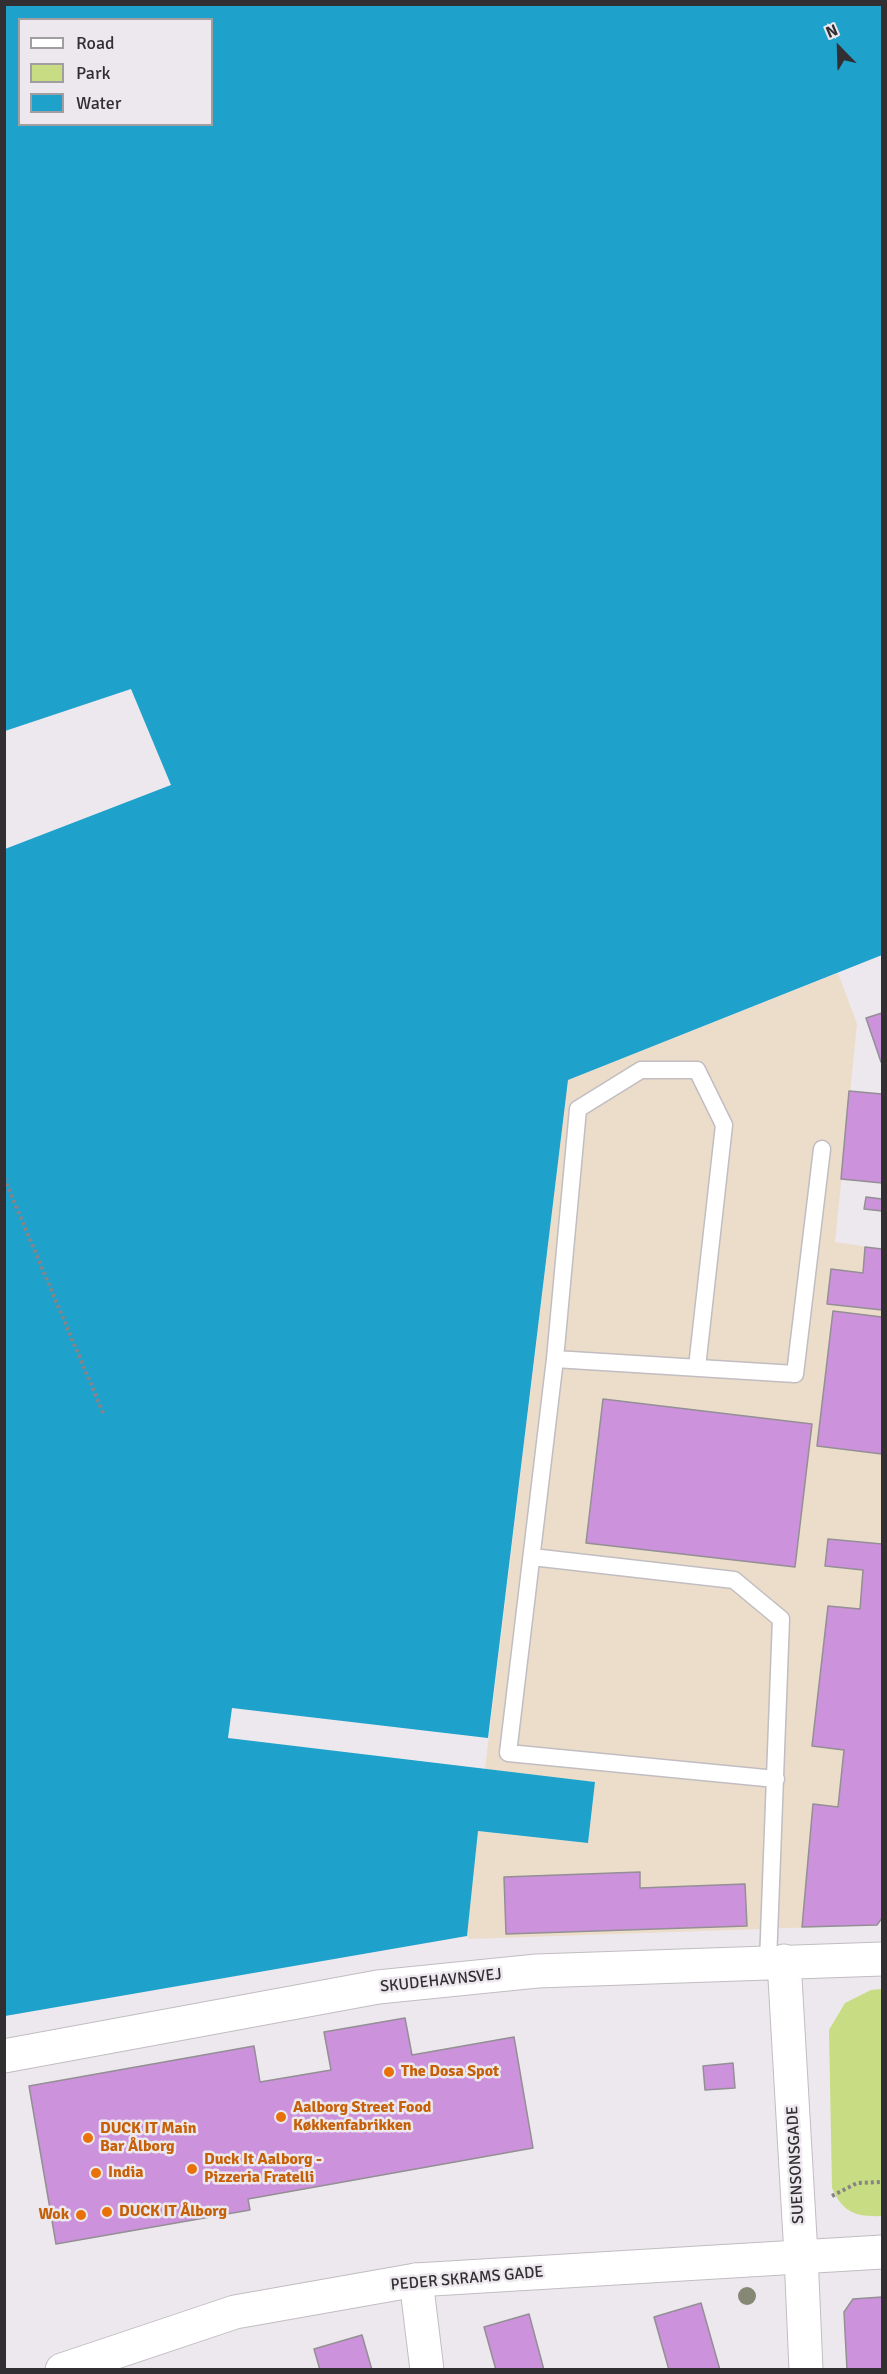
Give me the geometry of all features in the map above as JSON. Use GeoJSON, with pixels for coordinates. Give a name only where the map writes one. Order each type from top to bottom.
{"type":"FeatureCollection","features":[{"type":"Feature","properties":{"kind":"street","name":"SKUDEHAVNSVEJ"},"geometry":{"type":"LineString","coordinates":[[10,2055],[378,1988],[537,1971],[882,1959]]}},
{"type":"Feature","properties":{"kind":"street","name":"SUENSONSGADE"},"geometry":{"type":"LineString","coordinates":[[776,1962],[798,2207],[806,2370]]}},
{"type":"Feature","properties":{"kind":"street","name":"PEDER SKRAMS GADE"},"geometry":{"type":"LineString","coordinates":[[63,2370],[235,2312],[416,2280],[801,2255],[882,2252]]}},
{"type":"Feature","properties":{"kind":"street"},"geometry":{"type":"LineString","coordinates":[[416,2280],[427,2370]]}},
{"type":"Feature","properties":{"kind":"lane"},"geometry":{"type":"LineString","coordinates":[[697,1367],[724,1125],[697,1070],[641,1070],[578,1109],[555,1359],[508,1753],[776,1779]]}},
{"type":"Feature","properties":{"kind":"lane"},"geometry":{"type":"LineString","coordinates":[[555,1359],[795,1374],[822,1149]]}},
{"type":"Feature","properties":{"kind":"lane"},"geometry":{"type":"LineString","coordinates":[[532,1557],[734,1580],[781,1619],[776,1779],[776,1962]]}},
{"type":"Feature","properties":{"kind":"path"},"geometry":{"type":"LineString","coordinates":[[4,1178],[104,1414]]}},
{"type":"Feature","properties":{"kind":"path"},"geometry":{"type":"LineString","coordinates":[[798,2207],[826,2200],[857,2183],[882,2182]]}},
{"type":"Feature","properties":{"kind":"shaded area"},"geometry":{"type":"Polygon","coordinates":[[[838,973],[857,1024],[835,1242],[882,1249],[882,1918],[877,1925],[469,1939],[467,1936],[477,1831],[588,1843],[595,1782],[485,1769],[568,1080],[838,973]]]}},
{"type":"Feature","properties":{"kind":"green space"},"geometry":{"type":"Polygon","coordinates":[[[882,1989],[882,2216],[865,2216],[846,2208],[832,2188],[829,2030],[845,2003],[871,1990],[882,1989]]]}},
{"type":"Feature","properties":{"kind":"water"},"geometry":{"type":"Polygon","coordinates":[[[5,4],[882,5],[882,955],[568,1080],[488,1738],[232,1708],[228,1738],[595,1782],[588,1843],[478,1831],[467,1936],[5,2016],[5,849],[171,785],[131,689],[5,731],[5,4]]]}},
{"type":"Feature","properties":{"kind":"building"},"geometry":{"type":"Polygon","coordinates":[[[882,1013],[882,1062],[881,1062],[866,1018],[882,1013]]]}},
{"type":"Feature","properties":{"kind":"building"},"geometry":{"type":"Polygon","coordinates":[[[849,1091],[882,1094],[882,1183],[841,1179],[849,1091]]]}},
{"type":"Feature","properties":{"kind":"building"},"geometry":{"type":"Polygon","coordinates":[[[866,1197],[882,1199],[882,1211],[864,1209],[866,1197]]]}},
{"type":"Feature","properties":{"kind":"building"},"geometry":{"type":"Polygon","coordinates":[[[865,1247],[882,1249],[882,1310],[827,1304],[831,1269],[863,1273],[865,1247]]]}},
{"type":"Feature","properties":{"kind":"building"},"geometry":{"type":"Polygon","coordinates":[[[833,1311],[882,1317],[882,1454],[817,1446],[833,1311]]]}},
{"type":"Feature","properties":{"kind":"building"},"geometry":{"type":"Polygon","coordinates":[[[603,1399],[812,1424],[795,1567],[586,1543],[603,1399]]]}},
{"type":"Feature","properties":{"kind":"building"},"geometry":{"type":"Polygon","coordinates":[[[828,1539],[882,1544],[882,1918],[877,1925],[802,1927],[813,1804],[838,1807],[844,1750],[812,1746],[828,1606],[860,1609],[863,1570],[825,1566],[828,1539]]]}},
{"type":"Feature","properties":{"kind":"building"},"geometry":{"type":"Polygon","coordinates":[[[640,1872],[640,1888],[745,1884],[747,1926],[506,1934],[504,1877],[640,1872]]]}},
{"type":"Feature","properties":{"kind":"building","name":"Aalborg Street Food Køkkenfabrikken"},"geometry":{"type":"Polygon","coordinates":[[[405,2018],[412,2055],[514,2037],[533,2148],[248,2199],[250,2210],[56,2244],[29,2086],[254,2046],[260,2082],[331,2070],[324,2032],[405,2018]]]}},
{"type":"Feature","properties":{"kind":"building"},"geometry":{"type":"Polygon","coordinates":[[[733,2063],[735,2088],[705,2090],[703,2066],[733,2063]]]}},
{"type":"Feature","properties":{"kind":"building"},"geometry":{"type":"Polygon","coordinates":[[[882,2297],[882,2370],[847,2370],[844,2312],[853,2299],[882,2297]]]}},
{"type":"Feature","properties":{"kind":"building"},"geometry":{"type":"Polygon","coordinates":[[[701,2303],[720,2370],[669,2370],[654,2317],[701,2303]]]}},
{"type":"Feature","properties":{"kind":"building"},"geometry":{"type":"Polygon","coordinates":[[[529,2314],[544,2370],[496,2370],[484,2327],[529,2314]]]}},
{"type":"Feature","properties":{"kind":"building"},"geometry":{"type":"Polygon","coordinates":[[[362,2335],[372,2370],[320,2370],[314,2349],[362,2335]]]}},
{"type":"Feature","properties":{"kind":"place","name":"The Dosa Spot"},"geometry":{"type":"Point","coordinates":[389,2072]}},
{"type":"Feature","properties":{"kind":"place","name":"Aalborg Street Food Køkkenfabrikken"},"geometry":{"type":"Point","coordinates":[281,2117]}},
{"type":"Feature","properties":{"kind":"place","name":"DUCK IT Main Bar Ålborg"},"geometry":{"type":"Point","coordinates":[88,2138]}},
{"type":"Feature","properties":{"kind":"place","name":"Duck It Aalborg - Pizzeria Fratelli"},"geometry":{"type":"Point","coordinates":[192,2169]}},
{"type":"Feature","properties":{"kind":"place","name":"India"},"geometry":{"type":"Point","coordinates":[96,2173]}},
{"type":"Feature","properties":{"kind":"place","name":"DUCK IT Ålborg"},"geometry":{"type":"Point","coordinates":[107,2212]}},
{"type":"Feature","properties":{"kind":"place","name":"Wok"},"geometry":{"type":"Point","coordinates":[81,2215]}}]}
